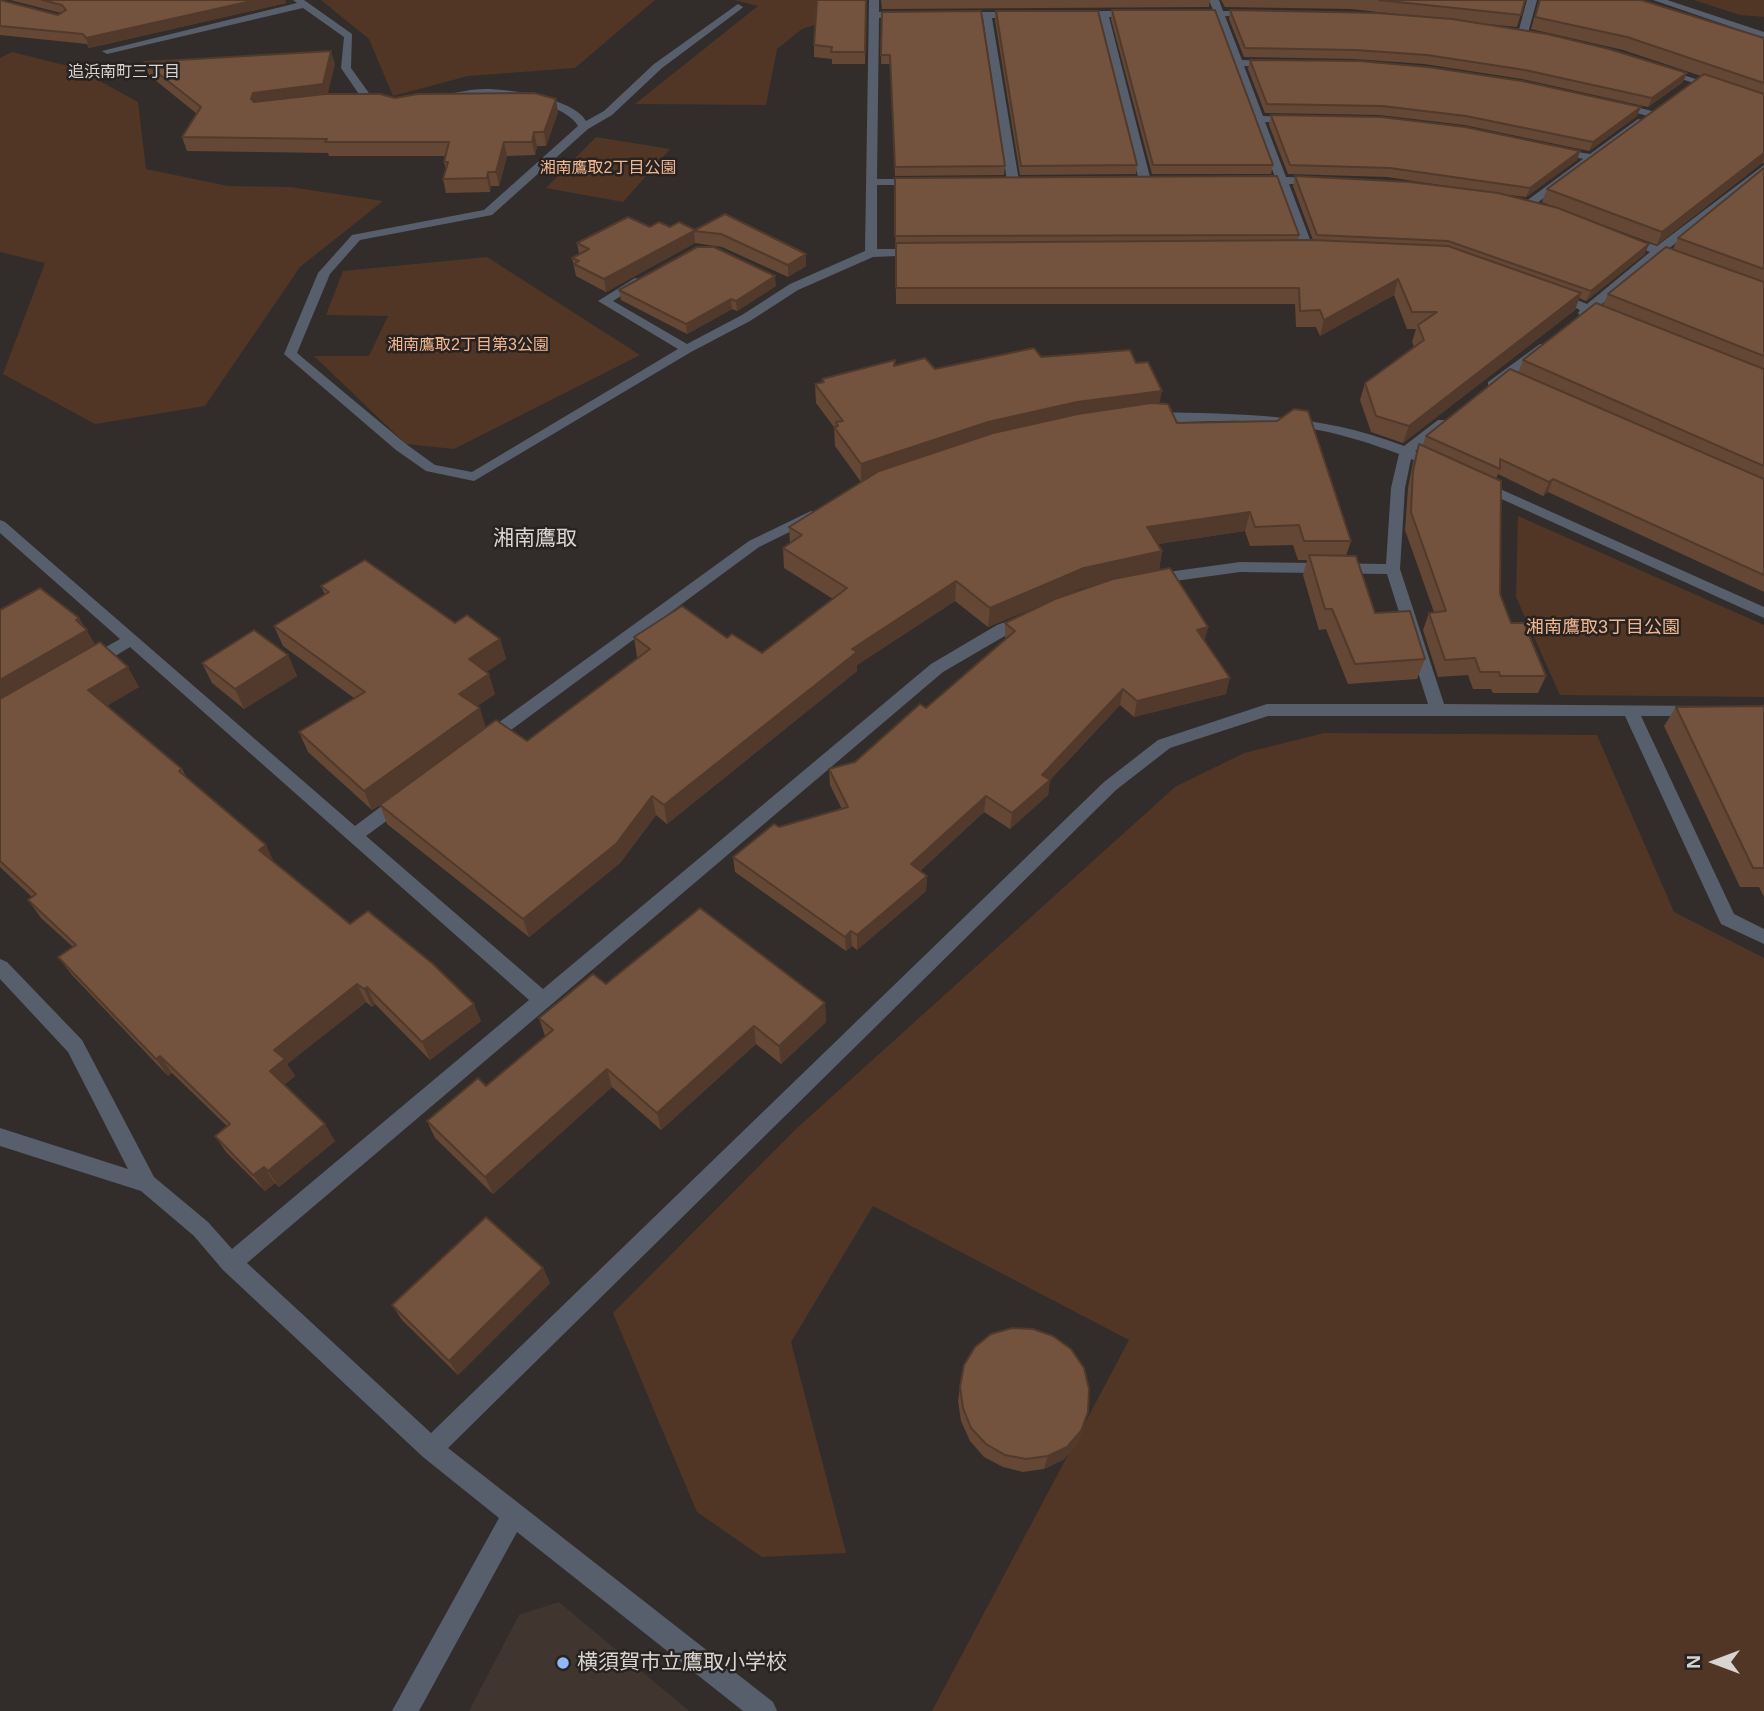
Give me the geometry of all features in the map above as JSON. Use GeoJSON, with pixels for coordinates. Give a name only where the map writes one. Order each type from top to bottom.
{"type":"FeatureCollection","features":[{"type":"Feature","properties":{"kind":"street"},"geometry":{"type":"LineString","coordinates":[[871,253],[874,182],[874,0]]}},
{"type":"Feature","properties":{"kind":"street"},"geometry":{"type":"LineString","coordinates":[[1214,0],[1282,180],[1314,250],[1294,250]]}},
{"type":"Feature","properties":{"kind":"street"},"geometry":{"type":"LineString","coordinates":[[1523,33],[1532,0]]}},
{"type":"Feature","properties":{"kind":"street"},"geometry":{"type":"LineString","coordinates":[[1658,0],[1764,34]]}},
{"type":"Feature","properties":{"kind":"street"},"geometry":{"type":"LineString","coordinates":[[107,51],[300,2],[349,36],[346,68],[361,99],[398,106]]}},
{"type":"Feature","properties":{"kind":"street"},"geometry":{"type":"LineString","coordinates":[[738,8],[658,66],[608,113],[584,127],[488,213],[356,237],[324,273],[290,354],[401,447],[431,468],[474,477],[687,349],[746,318],[788,285],[871,253],[926,253]]}},
{"type":"Feature","properties":{"kind":"street"},"geometry":{"type":"LineString","coordinates":[[1103,14],[1146,181]]}},
{"type":"Feature","properties":{"kind":"street"},"geometry":{"type":"LineString","coordinates":[[1064,15],[1142,14]]}},
{"type":"Feature","properties":{"kind":"street"},"geometry":{"type":"LineString","coordinates":[[1180,14],[1272,14]]}},
{"type":"Feature","properties":{"kind":"street"},"geometry":{"type":"LineString","coordinates":[[874,15],[912,15]]}},
{"type":"Feature","properties":{"kind":"street"},"geometry":{"type":"LineString","coordinates":[[949,15],[1026,15]]}},
{"type":"Feature","properties":{"kind":"street"},"geometry":{"type":"LineString","coordinates":[[987,15],[1013,181]]}},
{"type":"Feature","properties":{"kind":"street"},"geometry":{"type":"LineString","coordinates":[[1510,31],[1535,35]]}},
{"type":"Feature","properties":{"kind":"street"},"geometry":{"type":"LineString","coordinates":[[1238,63],[1280,64]]}},
{"type":"Feature","properties":{"kind":"street"},"geometry":{"type":"LineString","coordinates":[[1657,67],[1764,103]]}},
{"type":"Feature","properties":{"kind":"street"},"geometry":{"type":"LineString","coordinates":[[1684,89],[1695,81]]}},
{"type":"Feature","properties":{"kind":"street"},"geometry":{"type":"LineString","coordinates":[[434,101],[484,92],[555,103],[578,116],[584,127]]}},
{"type":"Feature","properties":{"kind":"street"},"geometry":{"type":"LineString","coordinates":[[1603,102],[1652,114]]}},
{"type":"Feature","properties":{"kind":"street"},"geometry":{"type":"LineString","coordinates":[[1529,204],[1662,105]]}},
{"type":"Feature","properties":{"kind":"street"},"geometry":{"type":"LineString","coordinates":[[1259,119],[1312,120]]}},
{"type":"Feature","properties":{"kind":"street"},"geometry":{"type":"LineString","coordinates":[[1540,146],[1589,157]]}},
{"type":"Feature","properties":{"kind":"street"},"geometry":{"type":"LineString","coordinates":[[1569,325],[1658,251],[1750,185],[1764,169]]}},
{"type":"Feature","properties":{"kind":"street"},"geometry":{"type":"LineString","coordinates":[[1132,181],[1159,180]]}},
{"type":"Feature","properties":{"kind":"street"},"geometry":{"type":"LineString","coordinates":[[1241,180],[1335,181]]}},
{"type":"Feature","properties":{"kind":"street"},"geometry":{"type":"LineString","coordinates":[[999,181],[1026,181]]}},
{"type":"Feature","properties":{"kind":"street"},"geometry":{"type":"LineString","coordinates":[[874,182],[929,182]]}},
{"type":"Feature","properties":{"kind":"street"},"geometry":{"type":"LineString","coordinates":[[1516,202],[1542,209]]}},
{"type":"Feature","properties":{"kind":"street"},"geometry":{"type":"LineString","coordinates":[[1619,237],[1693,264]]}},
{"type":"Feature","properties":{"kind":"street"},"geometry":{"type":"LineString","coordinates":[[650,275],[604,301],[687,349]]}},
{"type":"Feature","properties":{"kind":"street"},"geometry":{"type":"LineString","coordinates":[[1542,291],[1627,324]]}},
{"type":"Feature","properties":{"kind":"street"},"geometry":{"type":"LineString","coordinates":[[1483,392],[1512,378],[1548,342]]}},
{"type":"Feature","properties":{"kind":"street"},"geometry":{"type":"LineString","coordinates":[[1437,708],[1393,569],[1398,488],[1406,451],[1450,417]]}},
{"type":"Feature","properties":{"kind":"street"},"geometry":{"type":"LineString","coordinates":[[1136,418],[1266,418],[1337,428],[1406,451],[1764,613]]}},
{"type":"Feature","properties":{"kind":"street"},"geometry":{"type":"LineString","coordinates":[[476,747],[754,544],[826,508]]}},
{"type":"Feature","properties":{"kind":"street"},"geometry":{"type":"LineString","coordinates":[[0,525],[544,1001]]}},
{"type":"Feature","properties":{"kind":"street"},"geometry":{"type":"LineString","coordinates":[[1134,584],[1240,567],[1393,569]]}},
{"type":"Feature","properties":{"kind":"street"},"geometry":{"type":"LineString","coordinates":[[231,1264],[937,668],[1002,629],[1039,614]]}},
{"type":"Feature","properties":{"kind":"street"},"geometry":{"type":"LineString","coordinates":[[71,674],[130,640]]}},
{"type":"Feature","properties":{"kind":"street"},"geometry":{"type":"LineString","coordinates":[[430,1449],[1110,786],[1164,744],[1267,710],[1724,709]]}},
{"type":"Feature","properties":{"kind":"street"},"geometry":{"type":"LineString","coordinates":[[1630,710],[1727,919],[1764,937]]}},
{"type":"Feature","properties":{"kind":"street"},"geometry":{"type":"LineString","coordinates":[[353,836],[409,796]]}},
{"type":"Feature","properties":{"kind":"street"},"geometry":{"type":"LineString","coordinates":[[0,967],[75,1046],[89,1067],[147,1184]]}},
{"type":"Feature","properties":{"kind":"street"},"geometry":{"type":"LineString","coordinates":[[0,1137],[147,1184],[201,1229],[231,1264],[430,1449],[764,1711]]}},
{"type":"Feature","properties":{"kind":"street"},"geometry":{"type":"LineString","coordinates":[[405,1711],[513,1516]]}},
{"type":"Feature","properties":{"kind":"shaded area","name":"横須賀市立鷹取小学校"},"geometry":{"type":"Polygon","coordinates":[[[559,1602],[689,1711],[469,1711],[519,1615],[559,1602]]]}},
{"type":"Feature","properties":{"kind":"green space"},"geometry":{"type":"Polygon","coordinates":[[[321,0],[655,0],[575,68],[468,76],[393,96],[369,39],[321,0]]]}},
{"type":"Feature","properties":{"kind":"green space"},"geometry":{"type":"Polygon","coordinates":[[[734,0],[831,0],[831,20],[802,29],[777,49],[766,105],[635,104],[758,6],[734,0]]]}},
{"type":"Feature","properties":{"kind":"green space"},"geometry":{"type":"Polygon","coordinates":[[[1694,0],[1764,0],[1764,17],[1740,15],[1694,0]]]}},
{"type":"Feature","properties":{"kind":"green space"},"geometry":{"type":"Polygon","coordinates":[[[12,52],[76,68],[138,102],[146,169],[228,186],[290,187],[383,201],[300,267],[205,406],[95,424],[3,374],[45,263],[0,252],[0,58],[12,52]]]}},
{"type":"Feature","properties":{"kind":"green space","name":"湘南鷹取2丁目公園"},"geometry":{"type":"Polygon","coordinates":[[[596,137],[670,149],[623,202],[546,188],[596,137]]]}},
{"type":"Feature","properties":{"kind":"green space","name":"湘南鷹取2丁目第3公園"},"geometry":{"type":"Polygon","coordinates":[[[487,257],[640,355],[454,449],[406,444],[314,356],[369,356],[388,316],[326,315],[343,271],[487,257]]]}},
{"type":"Feature","properties":{"kind":"green space","name":"湘南鷹取3丁目公園"},"geometry":{"type":"Polygon","coordinates":[[[1518,516],[1764,625],[1764,697],[1560,695],[1516,597],[1518,516]]]}},
{"type":"Feature","properties":{"kind":"green space"},"geometry":{"type":"Polygon","coordinates":[[[1324,733],[1597,735],[1674,912],[1764,958],[1764,1711],[932,1711],[1129,1340],[873,1206],[791,1342],[846,1553],[762,1557],[697,1512],[613,1313],[796,1129],[1175,787],[1244,753],[1324,733]]]}},
{"type":"Feature","properties":{"kind":"building"},"geometry":{"type":"Polygon","coordinates":[[[0,0],[58,15],[66,10],[62,5],[42,0],[256,0],[86,38],[83,34],[0,26],[0,0]]]}},
{"type":"Feature","properties":{"kind":"building"},"geometry":{"type":"Polygon","coordinates":[[[817,0],[866,0],[865,52],[831,52],[832,47],[814,45],[817,0]]]}},
{"type":"Feature","properties":{"kind":"building"},"geometry":{"type":"Polygon","coordinates":[[[1379,0],[1525,0],[1521,15],[1379,0]]]}},
{"type":"Feature","properties":{"kind":"building"},"geometry":{"type":"Polygon","coordinates":[[[1540,0],[1641,0],[1764,38],[1764,83],[1627,37],[1535,17],[1540,0]]]}},
{"type":"Feature","properties":{"kind":"building"},"geometry":{"type":"Polygon","coordinates":[[[1112,10],[1215,10],[1273,165],[1153,165],[1112,10]]]}},
{"type":"Feature","properties":{"kind":"building"},"geometry":{"type":"Polygon","coordinates":[[[1230,10],[1377,13],[1452,19],[1547,34],[1609,49],[1687,73],[1652,98],[1525,70],[1427,55],[1356,50],[1245,48],[1230,10]]]}},
{"type":"Feature","properties":{"kind":"building"},"geometry":{"type":"Polygon","coordinates":[[[981,11],[1005,166],[895,167],[890,55],[881,55],[882,12],[981,11]]]}},
{"type":"Feature","properties":{"kind":"building"},"geometry":{"type":"Polygon","coordinates":[[[996,11],[1098,11],[1137,165],[1021,166],[996,11]]]}},
{"type":"Feature","properties":{"kind":"building"},"geometry":{"type":"Polygon","coordinates":[[[331,51],[323,84],[253,93],[251,99],[254,102],[325,94],[380,94],[395,98],[418,94],[534,93],[556,99],[544,132],[534,132],[532,142],[504,142],[496,172],[488,172],[487,178],[443,179],[448,162],[444,162],[449,142],[325,142],[327,139],[182,137],[201,107],[144,62],[331,51]]]}},
{"type":"Feature","properties":{"kind":"building"},"geometry":{"type":"Polygon","coordinates":[[[1250,60],[1359,61],[1428,67],[1522,81],[1641,107],[1593,142],[1466,116],[1382,106],[1267,104],[1250,60]]]}},
{"type":"Feature","properties":{"kind":"building"},"geometry":{"type":"Polygon","coordinates":[[[1704,74],[1764,94],[1764,153],[1662,232],[1547,189],[1704,74]]]}},
{"type":"Feature","properties":{"kind":"building"},"geometry":{"type":"Polygon","coordinates":[[[1271,115],[1381,117],[1465,127],[1580,151],[1530,188],[1390,168],[1290,165],[1271,115]]]}},
{"type":"Feature","properties":{"kind":"building"},"geometry":{"type":"Polygon","coordinates":[[[1764,168],[1764,269],[1678,238],[1764,168]]]}},
{"type":"Feature","properties":{"kind":"building"},"geometry":{"type":"Polygon","coordinates":[[[1277,176],[1299,235],[895,236],[895,178],[1277,176]]]}},
{"type":"Feature","properties":{"kind":"building"},"geometry":{"type":"Polygon","coordinates":[[[1295,176],[1410,182],[1498,193],[1558,208],[1649,244],[1591,291],[1448,241],[1317,235],[1295,176]]]}},
{"type":"Feature","properties":{"kind":"building"},"geometry":{"type":"Polygon","coordinates":[[[725,214],[806,254],[788,265],[721,234],[694,231],[604,279],[574,264],[579,261],[572,258],[589,249],[577,243],[628,217],[650,227],[659,222],[670,227],[679,222],[695,230],[725,214]]]}},
{"type":"Feature","properties":{"kind":"building"},"geometry":{"type":"Polygon","coordinates":[[[1312,240],[1448,246],[1581,293],[1409,426],[1376,416],[1365,383],[1424,340],[1418,325],[1437,312],[1412,312],[1398,279],[1324,320],[1320,310],[1300,311],[1299,288],[896,288],[896,243],[1312,240]]]}},
{"type":"Feature","properties":{"kind":"building"},"geometry":{"type":"Polygon","coordinates":[[[697,247],[714,247],[775,276],[736,301],[731,299],[686,324],[619,290],[697,247]]]}},
{"type":"Feature","properties":{"kind":"building"},"geometry":{"type":"Polygon","coordinates":[[[1666,247],[1764,282],[1764,356],[1608,294],[1666,247]]]}},
{"type":"Feature","properties":{"kind":"building"},"geometry":{"type":"Polygon","coordinates":[[[1596,303],[1764,369],[1764,466],[1523,360],[1596,303]]]}},
{"type":"Feature","properties":{"kind":"building"},"geometry":{"type":"Polygon","coordinates":[[[1034,348],[1041,357],[1130,350],[1136,363],[1148,362],[1162,391],[1077,402],[988,422],[861,464],[834,427],[838,426],[836,422],[843,421],[815,384],[824,382],[822,379],[895,360],[894,366],[925,358],[935,369],[1034,348]]]}},
{"type":"Feature","properties":{"kind":"building"},"geometry":{"type":"Polygon","coordinates":[[[1510,369],[1764,479],[1764,575],[1553,479],[1549,482],[1500,459],[1500,469],[1426,436],[1510,369]]]}},
{"type":"Feature","properties":{"kind":"building"},"geometry":{"type":"Polygon","coordinates":[[[1151,403],[1168,404],[1177,423],[1277,421],[1294,409],[1308,411],[1351,541],[1304,541],[1299,525],[1255,527],[1250,512],[1147,527],[1162,551],[1084,568],[990,608],[956,581],[852,649],[857,652],[664,805],[652,796],[616,844],[523,919],[380,805],[496,720],[527,741],[650,649],[634,637],[682,606],[727,638],[732,634],[762,653],[847,588],[783,548],[802,535],[789,527],[879,471],[993,433],[1078,414],[1151,403]]]}},
{"type":"Feature","properties":{"kind":"building"},"geometry":{"type":"Polygon","coordinates":[[[1419,444],[1501,481],[1500,594],[1511,623],[1524,623],[1546,676],[1500,676],[1499,672],[1480,672],[1475,658],[1445,660],[1429,613],[1446,611],[1411,512],[1413,471],[1419,444]]]}},
{"type":"Feature","properties":{"kind":"building"},"geometry":{"type":"Polygon","coordinates":[[[1309,555],[1356,556],[1375,613],[1410,611],[1425,659],[1355,664],[1332,609],[1325,609],[1309,555]]]}},
{"type":"Feature","properties":{"kind":"building"},"geometry":{"type":"Polygon","coordinates":[[[365,560],[455,623],[467,615],[500,639],[469,659],[489,674],[459,694],[480,708],[364,791],[299,732],[365,692],[274,626],[329,592],[321,586],[365,560]]]}},
{"type":"Feature","properties":{"kind":"building"},"geometry":{"type":"Polygon","coordinates":[[[1170,568],[1208,627],[1197,630],[1230,678],[1137,701],[1123,689],[1042,775],[1050,780],[1012,813],[986,796],[911,864],[927,876],[857,935],[851,931],[845,937],[733,857],[774,824],[779,827],[848,807],[829,769],[855,762],[920,704],[926,708],[1015,631],[1005,623],[1055,599],[1113,579],[1170,568]]]}},
{"type":"Feature","properties":{"kind":"building"},"geometry":{"type":"Polygon","coordinates":[[[40,588],[79,618],[76,620],[87,630],[0,680],[0,610],[40,588]]]}},
{"type":"Feature","properties":{"kind":"building"},"geometry":{"type":"Polygon","coordinates":[[[254,630],[288,655],[235,689],[202,663],[254,630]]]}},
{"type":"Feature","properties":{"kind":"building"},"geometry":{"type":"Polygon","coordinates":[[[100,642],[128,667],[88,690],[182,769],[179,771],[266,845],[259,850],[350,924],[368,911],[433,964],[474,1004],[422,1042],[367,987],[364,989],[357,984],[274,1050],[285,1059],[270,1071],[325,1124],[268,1171],[264,1167],[253,1175],[215,1136],[230,1124],[160,1056],[156,1059],[58,957],[76,945],[28,900],[36,894],[0,861],[0,699],[100,642]]]}},
{"type":"Feature","properties":{"kind":"building"},"geometry":{"type":"Polygon","coordinates":[[[1764,706],[1764,868],[1753,868],[1676,707],[1764,706]]]}},
{"type":"Feature","properties":{"kind":"building"},"geometry":{"type":"Polygon","coordinates":[[[700,908],[825,1003],[779,1046],[754,1026],[657,1113],[607,1069],[485,1177],[427,1121],[478,1078],[486,1086],[553,1030],[539,1018],[593,974],[606,984],[700,908]]]}},
{"type":"Feature","properties":{"kind":"building"},"geometry":{"type":"Polygon","coordinates":[[[486,1217],[543,1268],[449,1361],[392,1305],[486,1217]]]}},
{"type":"Feature","properties":{"kind":"building"},"geometry":{"type":"Polygon","coordinates":[[[1012,1328],[1033,1329],[1053,1336],[1071,1349],[1084,1368],[1089,1389],[1088,1412],[1081,1431],[1067,1447],[1048,1456],[1026,1459],[1005,1455],[986,1444],[971,1428],[963,1408],[960,1387],[964,1365],[975,1347],[991,1334],[1012,1328]]]}},
{"type":"Feature","properties":{"kind":"place","name":"横須賀市立鷹取小学校"},"geometry":{"type":"Point","coordinates":[563,1663]}},
{"type":"Feature","properties":{"kind":"district","name":"追浜南町三丁目"},"geometry":{"type":"Point","coordinates":[124,73]}},
{"type":"Feature","properties":{"kind":"district","name":"湘南鷹取"},"geometry":{"type":"Point","coordinates":[535,539]}}]}
